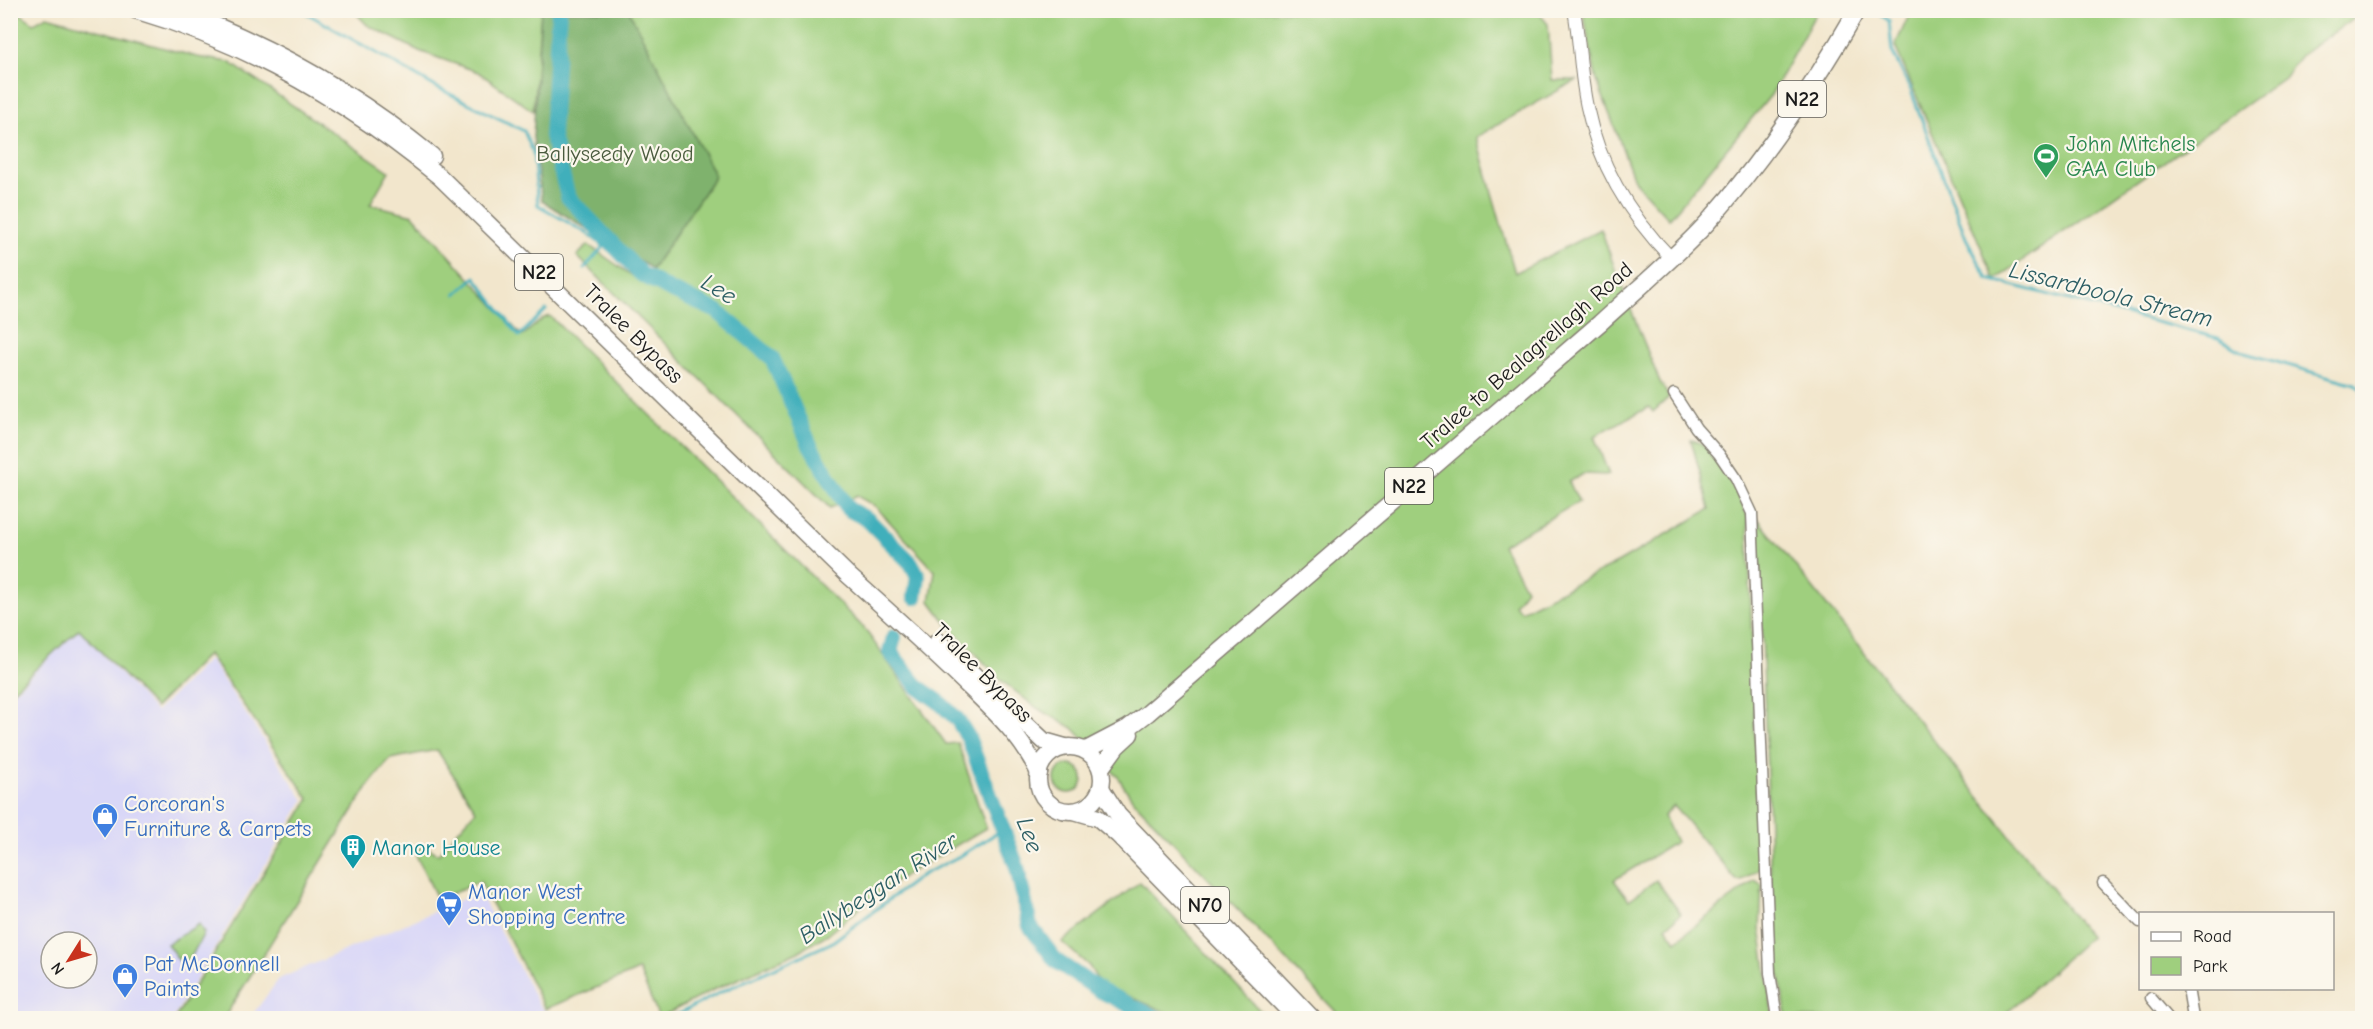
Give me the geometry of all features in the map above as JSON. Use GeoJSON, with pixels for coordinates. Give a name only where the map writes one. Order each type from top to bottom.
{"type":"FeatureCollection","features":[{"type":"Feature","properties":{"kind":"main road","name":"Tralee Bypass"},"geometry":{"type":"LineString","coordinates":[[135,10],[217,39],[283,70],[341,104],[414,156],[440,177],[561,293],[848,575],[893,607],[1044,741],[1065,747]]}},
{"type":"Feature","properties":{"kind":"main road","name":"Tralee Bypass"},"geometry":{"type":"LineString","coordinates":[[176,10],[211,23],[286,58],[347,94],[403,133],[446,167],[846,557],[893,607]]}},
{"type":"Feature","properties":{"kind":"main road","name":"Tralee to Bealagrellagh Road"},"geometry":{"type":"LineString","coordinates":[[1086,750],[1128,728],[1148,713],[1600,323],[1671,258],[1706,223],[1783,126],[1827,63],[1857,10]]}},
{"type":"Feature","properties":{"kind":"main road","name":"Tralee Bypass"},"geometry":{"type":"LineString","coordinates":[[916,627],[1008,725],[1024,745],[1039,773]]}},
{"type":"Feature","properties":{"kind":"main road","name":"Tralee to Bealagrellagh Road"},"geometry":{"type":"LineString","coordinates":[[1101,768],[1117,746],[1148,713]]}},
{"type":"Feature","properties":{"kind":"main road","name":"N22"},"geometry":{"type":"LineString","coordinates":[[1065,747],[1086,750]]}},
{"type":"Feature","properties":{"kind":"main road"},"geometry":{"type":"LineString","coordinates":[[1039,773],[1048,756],[1065,747]]}},
{"type":"Feature","properties":{"kind":"main road"},"geometry":{"type":"LineString","coordinates":[[1074,811],[1091,804],[1101,788],[1101,768],[1086,750]]}},
{"type":"Feature","properties":{"kind":"main road","name":"N22"},"geometry":{"type":"LineString","coordinates":[[1039,773],[1038,783],[1048,802],[1056,807],[1074,811]]}},
{"type":"Feature","properties":{"kind":"main road","name":"N70"},"geometry":{"type":"LineString","coordinates":[[1101,788],[1118,815],[1146,846],[1312,1018]]}},
{"type":"Feature","properties":{"kind":"main road","name":"N70"},"geometry":{"type":"LineString","coordinates":[[1074,811],[1098,818],[1118,835],[1296,1018]]}},
{"type":"Feature","properties":{"kind":"street"},"geometry":{"type":"LineString","coordinates":[[1574,10],[1586,105],[1602,155],[1622,195],[1655,242],[1671,258]]}},
{"type":"Feature","properties":{"kind":"street"},"geometry":{"type":"LineString","coordinates":[[1674,394],[1696,428],[1719,453],[1736,479],[1752,513],[1770,961],[1777,1018]]}},
{"type":"Feature","properties":{"kind":"street"},"geometry":{"type":"LineString","coordinates":[[2103,883],[2139,921]]}},
{"type":"Feature","properties":{"kind":"street"},"geometry":{"type":"LineString","coordinates":[[2188,990],[2193,1018]]}},
{"type":"Feature","properties":{"kind":"street"},"geometry":{"type":"LineString","coordinates":[[2151,998],[2168,1018]]}},
{"type":"Feature","properties":{"kind":"shaded area"},"geometry":{"type":"Polygon","coordinates":[[[79,630],[156,712],[209,659],[304,800],[173,1018],[11,1018],[11,694],[79,630]]]}},
{"type":"Feature","properties":{"kind":"shaded area","name":"Manor West Shopping Centre"},"geometry":{"type":"Polygon","coordinates":[[[479,892],[538,1003],[550,1018],[250,1018],[279,979],[479,892]]]}},
{"type":"Feature","properties":{"kind":"green space"},"geometry":{"type":"Polygon","coordinates":[[[1583,10],[1817,11],[1771,95],[1669,219],[1635,182],[1596,78],[1583,10]]]}},
{"type":"Feature","properties":{"kind":"green space","name":"John Mitchels GAA Club"},"geometry":{"type":"Polygon","coordinates":[[[2362,10],[2362,13],[2302,54],[2284,78],[1995,280],[1895,46],[1911,11],[2362,10]]]}},
{"type":"Feature","properties":{"kind":"green space"},"geometry":{"type":"Polygon","coordinates":[[[354,11],[541,11],[533,111],[478,72],[419,51],[367,25],[354,11]]]}},
{"type":"Feature","properties":{"kind":"green space","name":"Ballyseedy Wood"},"geometry":{"type":"Polygon","coordinates":[[[541,11],[629,11],[715,176],[652,269],[542,201],[533,137],[541,11]]]}},
{"type":"Feature","properties":{"kind":"green space"},"geometry":{"type":"Polygon","coordinates":[[[629,11],[1537,11],[1548,24],[1552,80],[1577,80],[1476,137],[1515,273],[1601,229],[1659,380],[1669,397],[1653,412],[1649,407],[1594,436],[1609,475],[1583,474],[1569,482],[1579,502],[1502,545],[1526,589],[1514,605],[1521,611],[1619,562],[1710,509],[1691,440],[1709,450],[1725,471],[1748,517],[1759,869],[1741,881],[1737,881],[1674,806],[1664,816],[1676,842],[1614,880],[1629,900],[1656,880],[1681,914],[1666,927],[1676,941],[1755,880],[1762,885],[1760,928],[1773,1018],[1342,1018],[1132,799],[1118,777],[1073,728],[1037,708],[1002,681],[947,624],[930,601],[935,571],[875,506],[857,496],[830,508],[577,256],[588,245],[640,281],[652,269],[715,176],[629,11]]]}},
{"type":"Feature","properties":{"kind":"green space"},"geometry":{"type":"Polygon","coordinates":[[[11,12],[19,13],[34,23],[47,16],[197,57],[229,62],[389,171],[370,204],[413,215],[522,336],[544,318],[550,316],[864,628],[946,744],[958,743],[986,828],[887,886],[828,934],[798,952],[713,990],[659,1018],[639,970],[545,1009],[480,881],[438,900],[416,855],[422,844],[438,854],[476,810],[437,750],[390,759],[369,785],[224,1018],[175,1018],[309,799],[208,654],[155,708],[79,629],[11,692],[11,12]]]}},
{"type":"Feature","properties":{"kind":"green space"},"geometry":{"type":"Polygon","coordinates":[[[1758,519],[2090,937],[2001,1018],[1787,1018],[1773,940],[1758,519]]]}},
{"type":"Feature","properties":{"kind":"green space"},"geometry":{"type":"Polygon","coordinates":[[[1069,765],[1079,769],[1083,779],[1079,789],[1069,793],[1059,789],[1055,779],[1059,769],[1069,765]]]}},
{"type":"Feature","properties":{"kind":"green space"},"geometry":{"type":"Polygon","coordinates":[[[1140,882],[1267,1018],[1180,1018],[1100,984],[1089,966],[1062,942],[1140,882]]]}},
{"type":"Feature","properties":{"kind":"green space"},"geometry":{"type":"Polygon","coordinates":[[[199,924],[204,933],[190,959],[181,963],[167,944],[199,924]]]}},
{"type":"Feature","properties":{"kind":"waterway"},"geometry":{"type":"LineString","coordinates":[[301,10],[436,87],[524,131],[533,152],[538,205],[588,234],[641,274]]}},
{"type":"Feature","properties":{"kind":"waterway","name":"Lee"},"geometry":{"type":"LineString","coordinates":[[559,10],[552,136],[568,197],[641,274],[717,311],[772,358],[810,445],[848,509],[867,519],[911,563],[918,576],[915,597]]}},
{"type":"Feature","properties":{"kind":"waterway","name":"Lissardboola Stream"},"geometry":{"type":"LineString","coordinates":[[1880,14],[1889,21],[1892,51],[1910,88],[1966,238],[1988,279],[2218,338],[2245,353],[2355,384],[2362,390]]}},
{"type":"Feature","properties":{"kind":"waterway"},"geometry":{"type":"LineString","coordinates":[[585,268],[603,247]]}},
{"type":"Feature","properties":{"kind":"waterway"},"geometry":{"type":"LineString","coordinates":[[456,294],[475,277],[519,336],[546,310]]}},
{"type":"Feature","properties":{"kind":"waterway","name":"Lee"},"geometry":{"type":"LineString","coordinates":[[894,637],[890,652],[918,687],[938,701],[957,719],[968,737],[1017,867],[1030,926],[1056,961],[1101,991],[1156,1018]]}},
{"type":"Feature","properties":{"kind":"waterway","name":"Ballybeggan River"},"geometry":{"type":"LineString","coordinates":[[671,1018],[723,991],[831,943],[922,875],[962,855],[1003,829]]}},
{"type":"Feature","properties":{"kind":"place","name":"John Mitchels GAA Club"},"geometry":{"type":"Point","coordinates":[2046,179]}},
{"type":"Feature","properties":{"kind":"place","name":"Corcoran's Furniture & Carpets"},"geometry":{"type":"Point","coordinates":[105,839]}},
{"type":"Feature","properties":{"kind":"place","name":"Manor House"},"geometry":{"type":"Point","coordinates":[353,870]}},
{"type":"Feature","properties":{"kind":"place","name":"Manor West Shopping Centre"},"geometry":{"type":"Point","coordinates":[449,927]}},
{"type":"Feature","properties":{"kind":"place","name":"Pat McDonnell Paints"},"geometry":{"type":"Point","coordinates":[125,999]}}]}
